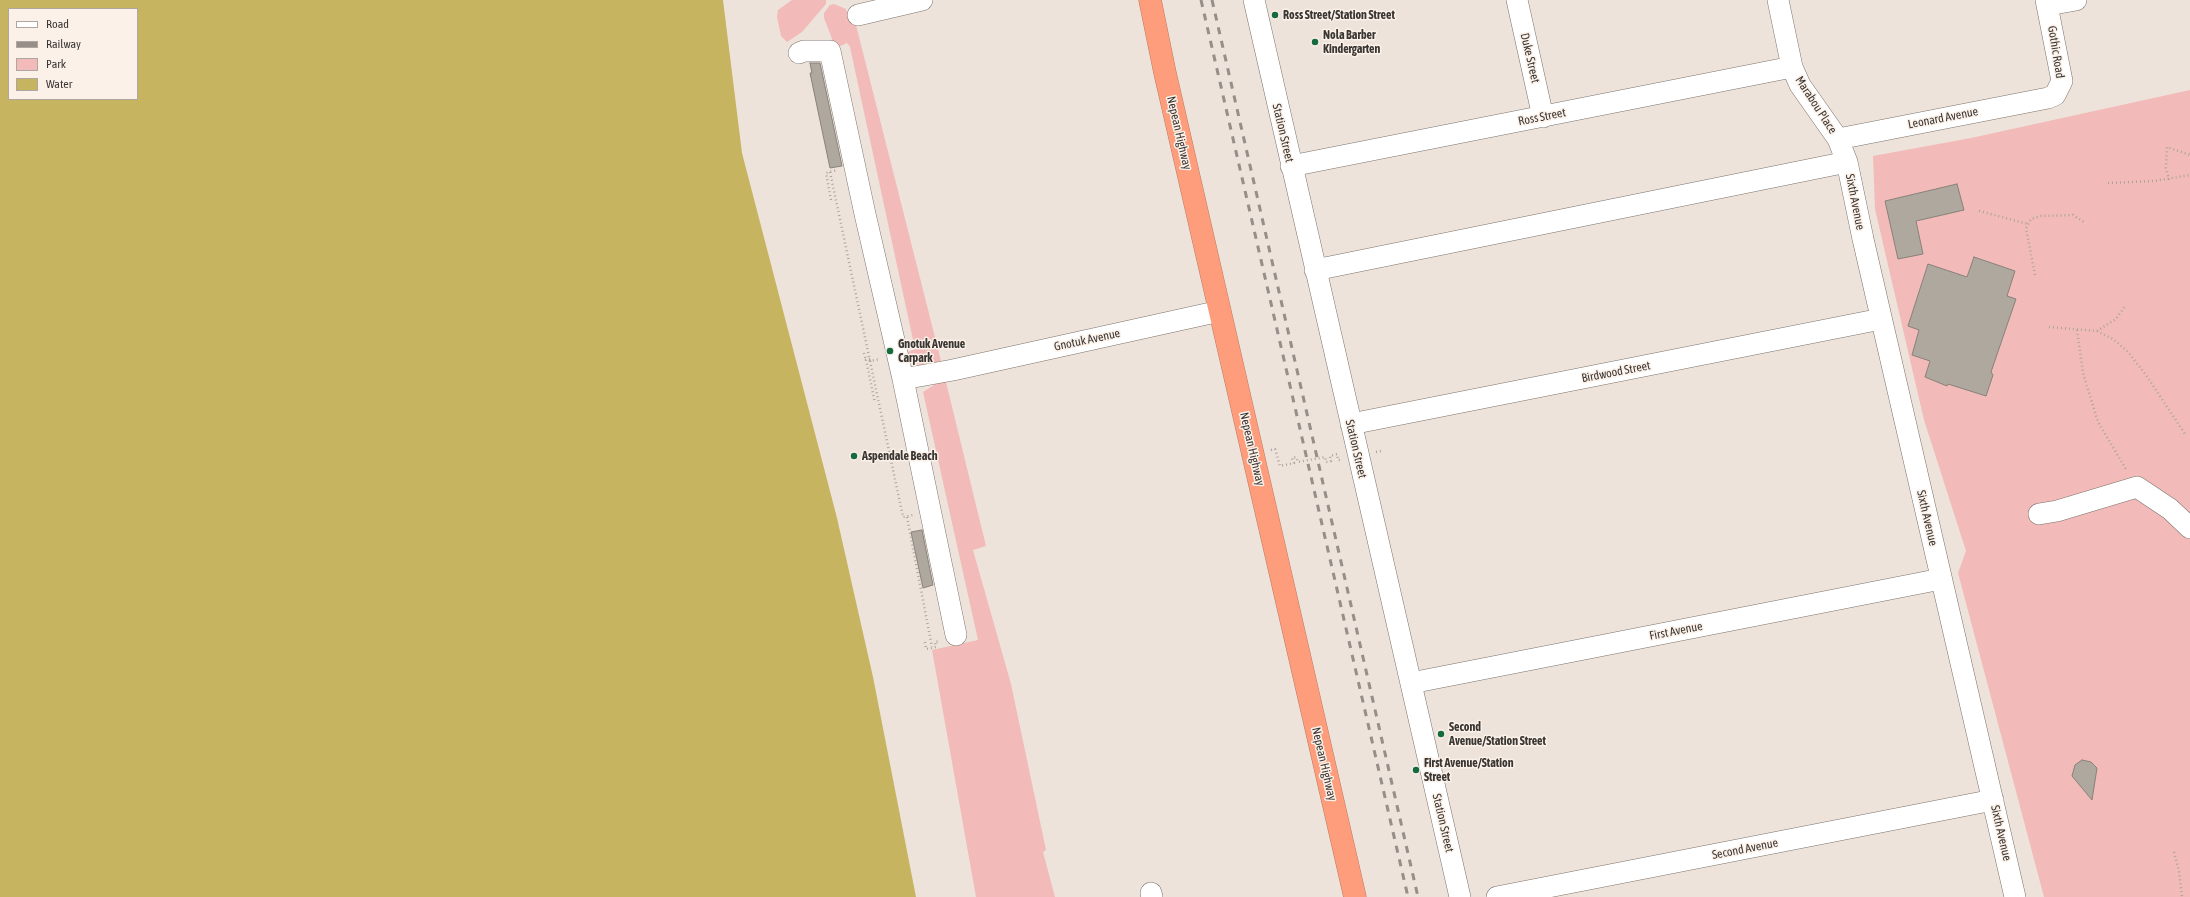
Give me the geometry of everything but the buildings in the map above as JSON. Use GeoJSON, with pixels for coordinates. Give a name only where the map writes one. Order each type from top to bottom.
{"type":"FeatureCollection","features":[{"type":"Feature","properties":{"kind":"highway","name":"Nepean Highway"},"geometry":{"type":"LineString","coordinates":[[1150,0],[1355,897]]}},
{"type":"Feature","properties":{"kind":"street"},"geometry":{"type":"LineString","coordinates":[[858,15],[922,0]]}},
{"type":"Feature","properties":{"kind":"street","name":"Station Street"},"geometry":{"type":"LineString","coordinates":[[1254,0],[1460,897]]}},
{"type":"Feature","properties":{"kind":"street","name":"Duke Street"},"geometry":{"type":"LineString","coordinates":[[1517,0],[1543,117]]}},
{"type":"Feature","properties":{"kind":"street","name":"Marabou Place"},"geometry":{"type":"LineString","coordinates":[[1778,0],[1792,67],[1800,85],[1838,139]]}},
{"type":"Feature","properties":{"kind":"street"},"geometry":{"type":"LineString","coordinates":[[2047,3],[2076,0]]}},
{"type":"Feature","properties":{"kind":"street","name":"Gothic Road"},"geometry":{"type":"LineString","coordinates":[[2047,3],[2062,81],[2055,95],[2048,98]]}},
{"type":"Feature","properties":{"kind":"street"},"geometry":{"type":"LineString","coordinates":[[799,53],[804,51],[830,51],[903,379],[929,512],[956,635]]}},
{"type":"Feature","properties":{"kind":"street","name":"Ross Street"},"geometry":{"type":"LineString","coordinates":[[1291,166],[1792,67]]}},
{"type":"Feature","properties":{"kind":"street","name":"Leonard Avenue"},"geometry":{"type":"LineString","coordinates":[[1838,139],[2048,98]]}},
{"type":"Feature","properties":{"kind":"street","name":"Sixth Avenue"},"geometry":{"type":"LineString","coordinates":[[1838,139],[1847,162],[1881,319],[2015,897]]}},
{"type":"Feature","properties":{"kind":"street"},"geometry":{"type":"LineString","coordinates":[[1315,270],[1847,162]]}},
{"type":"Feature","properties":{"kind":"street","name":"Gnotuk Avenue"},"geometry":{"type":"LineString","coordinates":[[903,379],[953,370],[1220,311]]}},
{"type":"Feature","properties":{"kind":"street","name":"Birdwood Street"},"geometry":{"type":"LineString","coordinates":[[1351,424],[1881,319]]}},
{"type":"Feature","properties":{"kind":"street"},"geometry":{"type":"LineString","coordinates":[[2039,514],[2057,511],[2137,487],[2170,509],[2190,528]]}},
{"type":"Feature","properties":{"kind":"street","name":"First Avenue"},"geometry":{"type":"LineString","coordinates":[[1411,683],[1941,579]]}},
{"type":"Feature","properties":{"kind":"street","name":"Second Avenue"},"geometry":{"type":"LineString","coordinates":[[1497,897],[1993,800]]}},
{"type":"Feature","properties":{"kind":"path"},"geometry":{"type":"LineString","coordinates":[[2169,180],[2166,168],[2167,147],[2190,155]]}},
{"type":"Feature","properties":{"kind":"path"},"geometry":{"type":"LineString","coordinates":[[831,200],[826,173],[855,166]]}},
{"type":"Feature","properties":{"kind":"path"},"geometry":{"type":"LineString","coordinates":[[2108,183],[2169,180],[2190,175]]}},
{"type":"Feature","properties":{"kind":"path"},"geometry":{"type":"LineString","coordinates":[[1979,210],[2028,224]]}},
{"type":"Feature","properties":{"kind":"path"},"geometry":{"type":"LineString","coordinates":[[2035,275],[2026,228],[2031,219],[2041,216],[2061,214],[2073,215],[2084,222]]}},
{"type":"Feature","properties":{"kind":"path"},"geometry":{"type":"LineString","coordinates":[[2097,331],[2106,327],[2116,319],[2125,306]]}},
{"type":"Feature","properties":{"kind":"path"},"geometry":{"type":"LineString","coordinates":[[2049,326],[2097,331],[2113,339],[2128,352],[2146,375],[2185,434]]}},
{"type":"Feature","properties":{"kind":"path"},"geometry":{"type":"LineString","coordinates":[[2077,330],[2083,373],[2098,422],[2137,487]]}},
{"type":"Feature","properties":{"kind":"path"},"geometry":{"type":"LineString","coordinates":[[864,353],[875,404]]}},
{"type":"Feature","properties":{"kind":"path"},"geometry":{"type":"LineString","coordinates":[[866,360],[870,360],[903,517],[929,512]]}},
{"type":"Feature","properties":{"kind":"path"},"geometry":{"type":"LineString","coordinates":[[1253,453],[1275,449],[1280,466],[1294,463],[1292,458],[1296,457],[1298,462],[1325,457],[1326,462],[1331,460],[1330,456],[1337,454],[1338,460],[1382,451]]}},
{"type":"Feature","properties":{"kind":"path"},"geometry":{"type":"LineString","coordinates":[[907,516],[932,647]]}},
{"type":"Feature","properties":{"kind":"path"},"geometry":{"type":"LineString","coordinates":[[925,642],[926,649]]}},
{"type":"Feature","properties":{"kind":"path"},"geometry":{"type":"LineString","coordinates":[[2174,852],[2179,871],[2182,897]]}},
{"type":"Feature","properties":{"kind":"green space"},"geometry":{"type":"Polygon","coordinates":[[[792,0],[826,0],[826,4],[802,32],[787,42],[781,36],[777,17],[778,10],[792,0]]]}},
{"type":"Feature","properties":{"kind":"green space"},"geometry":{"type":"Polygon","coordinates":[[[834,4],[846,9],[850,22],[855,21],[941,361],[920,365],[910,360],[908,352],[915,349],[850,47],[847,43],[838,47],[834,44],[824,18],[824,13],[830,5],[834,4]]]}},
{"type":"Feature","properties":{"kind":"green space"},"geometry":{"type":"Polygon","coordinates":[[[2190,90],[2190,897],[2044,897],[1958,573],[1966,551],[1924,420],[1875,209],[1873,156],[1971,138],[2190,90]]]}},
{"type":"Feature","properties":{"kind":"green space"},"geometry":{"type":"Polygon","coordinates":[[[945,378],[986,546],[973,550],[1011,684],[1046,850],[1043,852],[1055,897],[976,897],[932,650],[978,640],[923,392],[945,378]]]}},
{"type":"Feature","properties":{"kind":"water"},"geometry":{"type":"Polygon","coordinates":[[[0,0],[723,0],[742,153],[837,518],[873,677],[916,897],[0,897],[0,0]]]}},
{"type":"Feature","properties":{"kind":"railway"},"geometry":{"type":"LineString","coordinates":[[1201,0],[1408,897]]}},
{"type":"Feature","properties":{"kind":"railway"},"geometry":{"type":"LineString","coordinates":[[1212,0],[1418,897]]}},
{"type":"Feature","properties":{"kind":"place","name":"Ross Street/Station Street"},"geometry":{"type":"Point","coordinates":[1275,15]}},
{"type":"Feature","properties":{"kind":"place","name":"Nola Barber Kindergarten"},"geometry":{"type":"Point","coordinates":[1315,42]}},
{"type":"Feature","properties":{"kind":"place","name":"Gnotuk Avenue Carpark"},"geometry":{"type":"Point","coordinates":[890,351]}},
{"type":"Feature","properties":{"kind":"place","name":"Aspendale Beach"},"geometry":{"type":"Point","coordinates":[854,456]}},
{"type":"Feature","properties":{"kind":"place","name":"Second Avenue/Station Street"},"geometry":{"type":"Point","coordinates":[1441,734]}},
{"type":"Feature","properties":{"kind":"place","name":"First Avenue/Station Street"},"geometry":{"type":"Point","coordinates":[1416,770]}}]}
